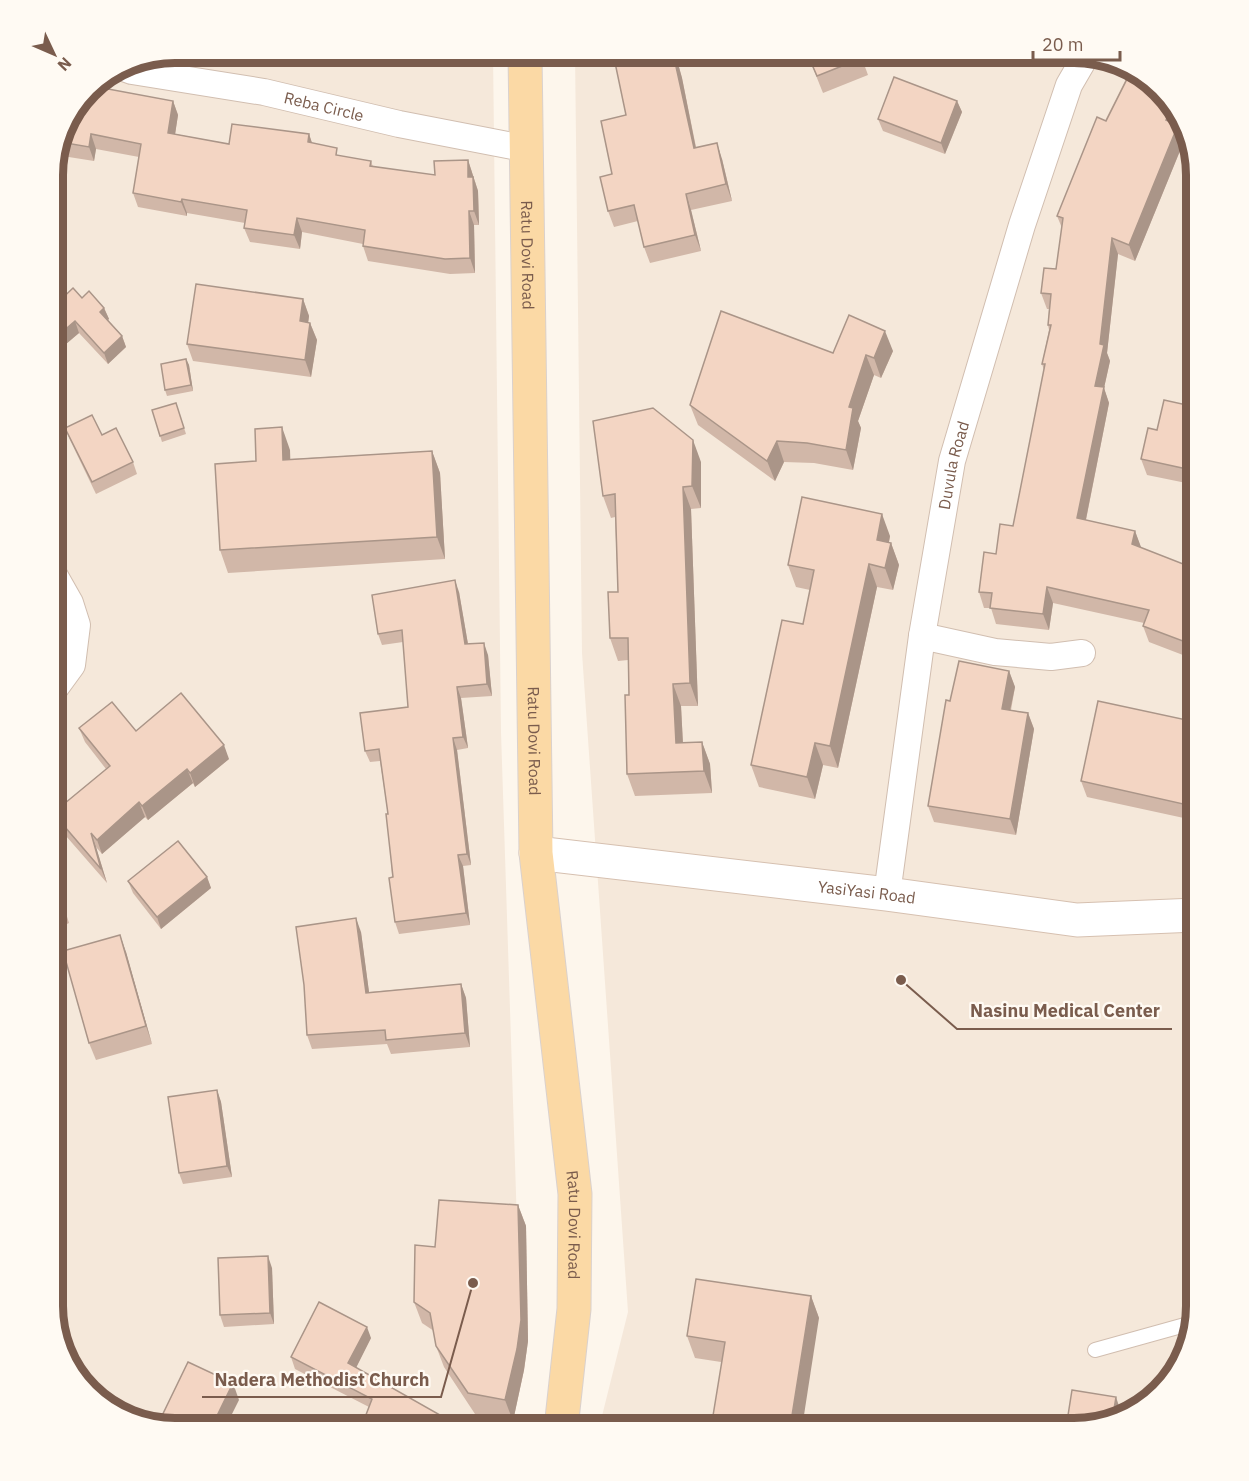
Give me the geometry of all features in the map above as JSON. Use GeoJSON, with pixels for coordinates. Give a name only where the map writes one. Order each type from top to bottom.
{"type":"FeatureCollection","features":[{"type":"Feature","properties":{"kind":"main road","name":"Ratu Dovi Road"},"geometry":{"type":"LineString","coordinates":[[525,63],[536,853],[575,1194],[574,1309],[562,1418]]}},
{"type":"Feature","properties":{"kind":"main road","name":"YasiYasi Road"},"geometry":{"type":"LineString","coordinates":[[536,853],[886,894],[1077,920],[1186,915]]}},
{"type":"Feature","properties":{"kind":"street","name":"Duvula Road"},"geometry":{"type":"LineString","coordinates":[[886,894],[922,636],[952,461],[1022,225],[1069,85],[1082,63]]}},
{"type":"Feature","properties":{"kind":"street","name":"Reba Circle"},"geometry":{"type":"LineString","coordinates":[[134,71],[264,92],[399,124],[528,149]]}},
{"type":"Feature","properties":{"kind":"street"},"geometry":{"type":"LineString","coordinates":[[63,591],[70,603],[77,625],[72,665],[63,677]]}},
{"type":"Feature","properties":{"kind":"street"},"geometry":{"type":"LineString","coordinates":[[922,636],[1006,653],[1051,657],[1082,653]]}},
{"type":"Feature","properties":{"kind":"lane"},"geometry":{"type":"LineString","coordinates":[[1095,1350],[1184,1325]]}},
{"type":"Feature","properties":{"kind":"shaded area"},"geometry":{"type":"Polygon","coordinates":[[[168,63],[493,63],[501,732],[520,1317],[492,1418],[175,1418],[153,1416],[119,1403],[107,1395],[86,1374],[69,1342],[63,1306],[63,168],[69,139],[86,107],[113,82],[146,67],[168,63]]]}},
{"type":"Feature","properties":{"kind":"shaded area"},"geometry":{"type":"Polygon","coordinates":[[[575,63],[1081,63],[1117,72],[1142,86],[1153,96],[1171,119],[1180,139],[1186,175],[1186,1306],[1184,1328],[1171,1362],[1163,1374],[1142,1395],[1110,1412],[1074,1418],[602,1418],[628,1312],[582,653],[575,63]]]}},
{"type":"Feature","properties":{"kind":"building"},"geometry":{"type":"Polygon","coordinates":[[[615,63],[675,63],[694,148],[717,143],[726,184],[686,194],[695,235],[644,247],[634,205],[608,211],[600,177],[612,174],[601,121],[626,115],[615,63]]]}},
{"type":"Feature","properties":{"kind":"building"},"geometry":{"type":"Polygon","coordinates":[[[811,63],[850,63],[817,76],[811,63]]]}},
{"type":"Feature","properties":{"kind":"building"},"geometry":{"type":"Polygon","coordinates":[[[894,77],[957,101],[941,143],[878,119],[894,77]]]}},
{"type":"Feature","properties":{"kind":"building"},"geometry":{"type":"Polygon","coordinates":[[[1128,77],[1148,91],[1163,107],[1168,115],[1166,120],[1173,123],[1176,130],[1129,245],[1112,238],[1100,344],[1104,345],[1095,386],[1104,387],[1077,518],[1135,531],[1132,544],[1186,565],[1186,642],[1143,626],[1149,610],[1047,587],[1043,614],[990,608],[992,593],[979,592],[984,552],[996,554],[1000,524],[1013,526],[1051,325],[1048,325],[1051,294],[1041,293],[1044,268],[1056,269],[1063,218],[1057,216],[1097,117],[1106,121],[1128,77]]]}},
{"type":"Feature","properties":{"kind":"building"},"geometry":{"type":"Polygon","coordinates":[[[105,88],[173,101],[168,133],[229,144],[232,124],[309,134],[308,142],[337,148],[336,155],[371,161],[370,166],[435,175],[434,161],[468,160],[468,177],[473,177],[474,211],[469,211],[470,258],[445,259],[363,246],[365,230],[297,218],[294,235],[244,228],[247,210],[182,199],[181,202],[133,193],[141,144],[91,134],[89,147],[68,143],[86,107],[105,88]]]}},
{"type":"Feature","properties":{"kind":"building"},"geometry":{"type":"Polygon","coordinates":[[[196,284],[303,299],[300,321],[310,323],[305,360],[187,344],[196,284]]]}},
{"type":"Feature","properties":{"kind":"building"},"geometry":{"type":"Polygon","coordinates":[[[73,288],[82,298],[89,291],[104,308],[100,312],[122,336],[104,353],[75,321],[63,331],[63,298],[73,288]]]}},
{"type":"Feature","properties":{"kind":"building"},"geometry":{"type":"Polygon","coordinates":[[[721,311],[833,353],[849,315],[885,331],[874,358],[866,355],[849,407],[853,408],[846,450],[807,443],[777,441],[767,461],[690,405],[721,311]]]}},
{"type":"Feature","properties":{"kind":"building"},"geometry":{"type":"Polygon","coordinates":[[[186,359],[191,385],[165,390],[161,364],[186,359]]]}},
{"type":"Feature","properties":{"kind":"building"},"geometry":{"type":"Polygon","coordinates":[[[1164,400],[1186,405],[1186,469],[1141,459],[1148,428],[1157,430],[1164,400]]]}},
{"type":"Feature","properties":{"kind":"building"},"geometry":{"type":"Polygon","coordinates":[[[176,403],[184,428],[160,436],[152,410],[176,403]]]}},
{"type":"Feature","properties":{"kind":"building"},"geometry":{"type":"Polygon","coordinates":[[[653,408],[693,440],[692,486],[683,487],[690,683],[673,684],[676,743],[702,742],[704,771],[627,774],[625,695],[629,695],[628,638],[610,638],[608,592],[618,592],[615,494],[603,496],[593,421],[653,408]]]}},
{"type":"Feature","properties":{"kind":"building"},"geometry":{"type":"Polygon","coordinates":[[[92,415],[102,435],[116,428],[133,462],[92,482],[65,428],[92,415]]]}},
{"type":"Feature","properties":{"kind":"building"},"geometry":{"type":"Polygon","coordinates":[[[282,427],[283,460],[432,451],[437,537],[220,550],[215,464],[256,461],[255,429],[282,427]]]}},
{"type":"Feature","properties":{"kind":"building"},"geometry":{"type":"Polygon","coordinates":[[[802,497],[882,514],[877,540],[891,543],[885,568],[869,564],[830,746],[815,743],[807,777],[751,765],[782,620],[803,624],[814,570],[788,565],[802,497]]]}},
{"type":"Feature","properties":{"kind":"building"},"geometry":{"type":"Polygon","coordinates":[[[455,580],[465,644],[484,643],[487,684],[457,687],[463,737],[453,738],[467,854],[458,855],[466,913],[395,922],[389,878],[393,877],[386,814],[388,814],[379,749],[365,751],[360,713],[408,707],[402,630],[378,634],[372,595],[455,580]]]}},
{"type":"Feature","properties":{"kind":"building"},"geometry":{"type":"Polygon","coordinates":[[[959,661],[1009,671],[1002,709],[1028,713],[1010,819],[928,806],[946,700],[950,701],[959,661]]]}},
{"type":"Feature","properties":{"kind":"building"},"geometry":{"type":"Polygon","coordinates":[[[181,693],[224,745],[190,773],[187,769],[142,806],[139,802],[97,840],[91,833],[101,869],[63,825],[63,805],[110,766],[79,728],[112,702],[136,731],[181,693]]]}},
{"type":"Feature","properties":{"kind":"building"},"geometry":{"type":"Polygon","coordinates":[[[1098,701],[1186,720],[1186,805],[1081,781],[1098,701]]]}},
{"type":"Feature","properties":{"kind":"building"},"geometry":{"type":"Polygon","coordinates":[[[178,841],[207,877],[157,917],[128,881],[178,841]]]}},
{"type":"Feature","properties":{"kind":"building"},"geometry":{"type":"Polygon","coordinates":[[[356,918],[366,993],[461,984],[465,1033],[386,1040],[385,1030],[307,1035],[304,985],[296,927],[356,918]]]}},
{"type":"Feature","properties":{"kind":"building"},"geometry":{"type":"Polygon","coordinates":[[[120,935],[146,1026],[89,1043],[63,951],[120,935]]]}},
{"type":"Feature","properties":{"kind":"building"},"geometry":{"type":"Polygon","coordinates":[[[217,1090],[227,1166],[179,1173],[168,1097],[217,1090]]]}},
{"type":"Feature","properties":{"kind":"building"},"geometry":{"type":"Polygon","coordinates":[[[439,1200],[518,1205],[521,1320],[505,1400],[468,1393],[436,1346],[430,1313],[414,1302],[415,1245],[435,1247],[439,1200]]]}},
{"type":"Feature","properties":{"kind":"building"},"geometry":{"type":"Polygon","coordinates":[[[268,1256],[270,1313],[220,1315],[218,1258],[268,1256]]]}},
{"type":"Feature","properties":{"kind":"building"},"geometry":{"type":"Polygon","coordinates":[[[696,1279],[811,1296],[792,1418],[713,1418],[725,1342],[687,1336],[696,1279]]]}},
{"type":"Feature","properties":{"kind":"building"},"geometry":{"type":"Polygon","coordinates":[[[319,1302],[367,1327],[348,1363],[440,1415],[438,1418],[365,1418],[372,1399],[291,1357],[319,1302]]]}},
{"type":"Feature","properties":{"kind":"building"},"geometry":{"type":"Polygon","coordinates":[[[188,1362],[233,1383],[216,1418],[161,1417],[188,1362]]]}},
{"type":"Feature","properties":{"kind":"building"},"geometry":{"type":"Polygon","coordinates":[[[1072,1390],[1116,1397],[1114,1410],[1110,1412],[1096,1416],[1068,1418],[1072,1390]]]}},
{"type":"Feature","properties":{"kind":"place","name":"Nasinu Medical Center"},"geometry":{"type":"Point","coordinates":[901,980]}},
{"type":"Feature","properties":{"kind":"place","name":"Nadera Methodist Church"},"geometry":{"type":"Point","coordinates":[473,1283]}}]}
